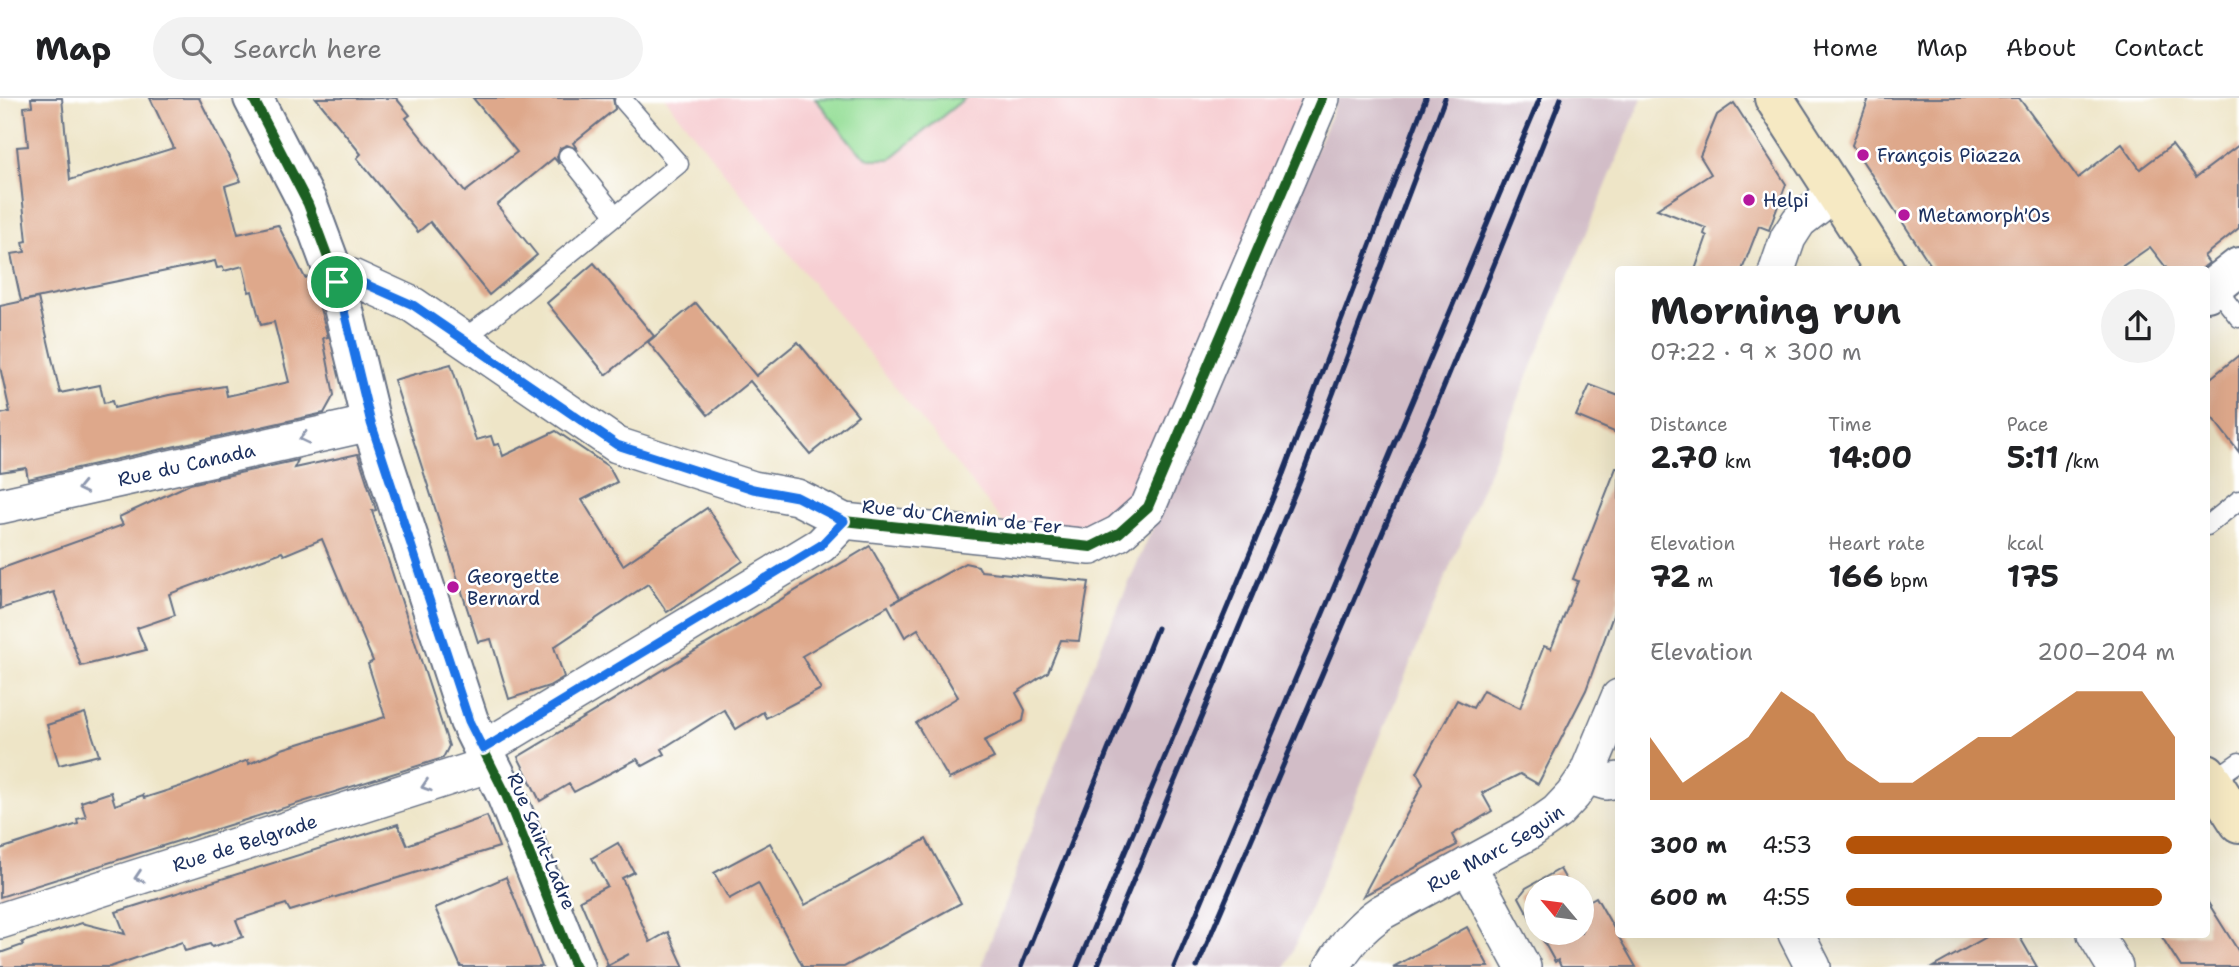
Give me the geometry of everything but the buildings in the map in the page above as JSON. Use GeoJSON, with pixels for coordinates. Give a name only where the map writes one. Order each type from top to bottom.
{"type":"FeatureCollection","features":[{"type":"Feature","properties":{"kind":"main road"},"geometry":{"type":"LineString","coordinates":[[1774,98],[1882,266]]}},
{"type":"Feature","properties":{"kind":"main road"},"geometry":{"type":"LineString","coordinates":[[2219,772],[2239,823]]}},
{"type":"Feature","properties":{"kind":"street","name":"Rue Saint-Ladre"},"geometry":{"type":"LineString","coordinates":[[253,98],[308,204],[337,282],[371,423],[469,721],[506,794],[575,967]]}},
{"type":"Feature","properties":{"kind":"street","name":"Rue du Chemin de Fer"},"geometry":{"type":"LineString","coordinates":[[337,282],[352,278],[413,305],[617,445],[753,489],[797,497],[844,521],[1091,547],[1119,533],[1148,507],[1322,98]]}},
{"type":"Feature","properties":{"kind":"street"},"geometry":{"type":"LineString","coordinates":[[1778,266],[1788,238],[1799,221],[1835,194]]}},
{"type":"Feature","properties":{"kind":"street","name":"Rue du Canada"},"geometry":{"type":"LineString","coordinates":[[0,506],[371,423]]}},
{"type":"Feature","properties":{"kind":"street","name":"Rue de Belgrade"},"geometry":{"type":"LineString","coordinates":[[0,921],[487,757],[821,545],[844,521]]}},
{"type":"Feature","properties":{"kind":"street","name":"Rue Marc Seguin"},"geometry":{"type":"LineString","coordinates":[[1332,967],[1364,924],[1381,912],[1544,823],[1573,795],[1602,778],[1615,716]]}},
{"type":"Feature","properties":{"kind":"street"},"geometry":{"type":"LineString","coordinates":[[1468,865],[1523,967]]}},
{"type":"Feature","properties":{"kind":"street"},"geometry":{"type":"LineString","coordinates":[[1798,938],[1813,967]]}},
{"type":"Feature","properties":{"kind":"street"},"geometry":{"type":"LineString","coordinates":[[2097,938],[2115,967]]}},
{"type":"Feature","properties":{"kind":"lane"},"geometry":{"type":"LineString","coordinates":[[463,339],[679,164],[624,101]]}},
{"type":"Feature","properties":{"kind":"lane"},"geometry":{"type":"LineString","coordinates":[[568,156],[616,216]]}},
{"type":"Feature","properties":{"kind":"lane"},"geometry":{"type":"LineString","coordinates":[[2220,282],[2239,318]]}},
{"type":"Feature","properties":{"kind":"lane"},"geometry":{"type":"LineString","coordinates":[[2210,524],[2239,500]]}},
{"type":"Feature","properties":{"kind":"shaded area"},"geometry":{"type":"Polygon","coordinates":[[[665,98],[1304,98],[1143,503],[1087,538],[1009,530],[665,98]]]}},
{"type":"Feature","properties":{"kind":"shaded area"},"geometry":{"type":"Polygon","coordinates":[[[1338,98],[1642,98],[1286,967],[981,967],[1086,682],[1338,98]]]}},
{"type":"Feature","properties":{"kind":"green space"},"geometry":{"type":"Polygon","coordinates":[[[815,98],[965,98],[890,159],[870,159],[856,149],[815,98]]]}},
{"type":"Feature","properties":{"kind":"railway"},"geometry":{"type":"LineString","coordinates":[[1077,967],[1283,474],[1426,98]]}},
{"type":"Feature","properties":{"kind":"railway"},"geometry":{"type":"LineString","coordinates":[[1097,967],[1300,481],[1445,98]]}},
{"type":"Feature","properties":{"kind":"railway"},"geometry":{"type":"LineString","coordinates":[[1174,967],[1540,98]]}},
{"type":"Feature","properties":{"kind":"railway"},"geometry":{"type":"LineString","coordinates":[[1197,967],[1428,425],[1561,98]]}},
{"type":"Feature","properties":{"kind":"railway"},"geometry":{"type":"LineString","coordinates":[[1021,967],[1157,628]]}},
{"type":"Feature","properties":{"kind":"cycle path"},"geometry":{"type":"LineString","coordinates":[[253,98],[308,204],[337,282],[371,423],[469,721],[506,795],[575,967]]}},
{"type":"Feature","properties":{"kind":"cycle path"},"geometry":{"type":"LineString","coordinates":[[337,282],[352,277],[413,305],[617,445],[753,489],[797,497],[844,521],[1091,547],[1119,533],[1148,507],[1322,98]]}},
{"type":"Feature","properties":{"kind":"place","name":"François Piazza"},"geometry":{"type":"Point","coordinates":[1863,155]}},
{"type":"Feature","properties":{"kind":"place","name":"Helpi"},"geometry":{"type":"Point","coordinates":[1749,200]}},
{"type":"Feature","properties":{"kind":"place","name":"Metamorph'Os"},"geometry":{"type":"Point","coordinates":[1904,215]}},
{"type":"Feature","properties":{"kind":"place","name":"Georgette Bernard"},"geometry":{"type":"Point","coordinates":[453,587]}},
{"type":"Feature","properties":{"kind":"route"},"geometry":{"type":"LineString","coordinates":[[352,278],[413,305],[617,445],[753,489],[797,497],[844,521],[821,545],[483,749],[469,721],[371,423],[337,282],[352,278]]}}]}
